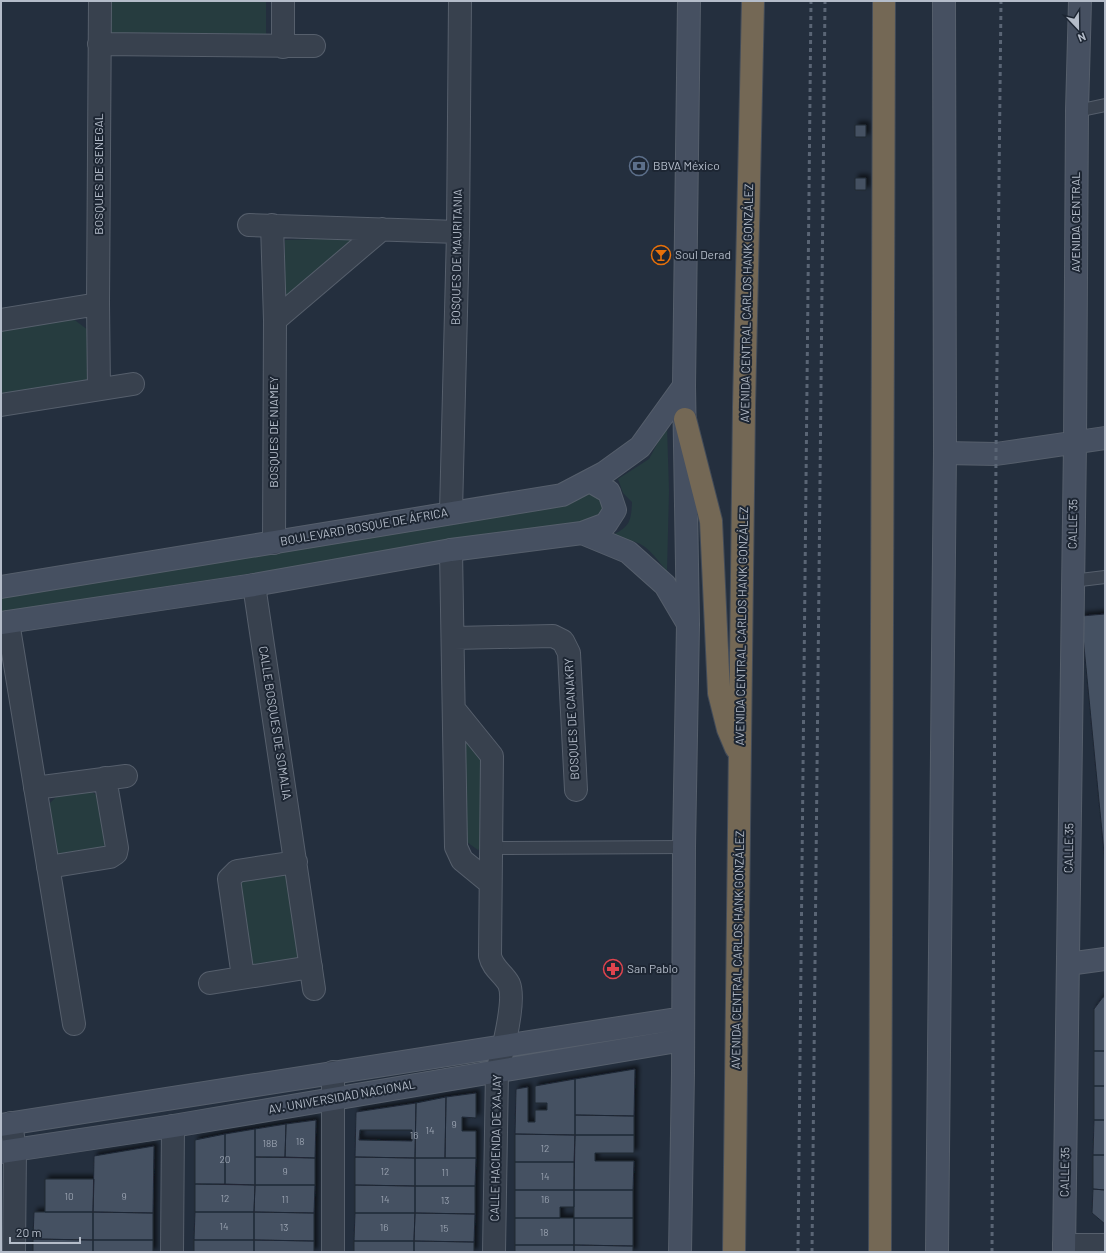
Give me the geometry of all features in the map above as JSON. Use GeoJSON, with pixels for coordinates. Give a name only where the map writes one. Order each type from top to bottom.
{"type":"FeatureCollection","features":[{"type":"Feature","properties":{"kind":"highway","name":"AVENIDA CENTRAL CARLOS HANK GONZÁLEZ"},"geometry":{"type":"LineString","coordinates":[[734,1252],[741,759],[744,399],[753,1]]}},
{"type":"Feature","properties":{"kind":"highway"},"geometry":{"type":"LineString","coordinates":[[880,1252],[884,1]]}},
{"type":"Feature","properties":{"kind":"highway"},"geometry":{"type":"LineString","coordinates":[[685,419],[711,521],[720,694],[728,729],[741,759]]}},
{"type":"Feature","properties":{"kind":"street","name":"BOSQUES DE SENEGAL"},"geometry":{"type":"LineString","coordinates":[[100,1],[98,304],[100,389]]}},
{"type":"Feature","properties":{"kind":"street"},"geometry":{"type":"LineString","coordinates":[[283,1],[283,47]]}},
{"type":"Feature","properties":{"kind":"street","name":"BOSQUES DE MAURITANIA"},"geometry":{"type":"LineString","coordinates":[[451,512],[458,232],[460,1]]}},
{"type":"Feature","properties":{"kind":"street"},"geometry":{"type":"LineString","coordinates":[[680,1252],[684,1040],[684,847],[688,624],[684,386],[689,1]]}},
{"type":"Feature","properties":{"kind":"street"},"geometry":{"type":"LineString","coordinates":[[937,1252],[945,453],[944,1]]}},
{"type":"Feature","properties":{"kind":"street","name":"AVENIDA CENTRAL"},"geometry":{"type":"LineString","coordinates":[[1075,444],[1077,111],[1080,1]]}},
{"type":"Feature","properties":{"kind":"street"},"geometry":{"type":"LineString","coordinates":[[99,44],[283,47],[314,46]]}},
{"type":"Feature","properties":{"kind":"street"},"geometry":{"type":"LineString","coordinates":[[249,225],[382,228],[418,232],[458,232]]}},
{"type":"Feature","properties":{"kind":"street","name":"BOSQUES DE NIAMEY"},"geometry":{"type":"LineString","coordinates":[[272,225],[275,320],[274,543]]}},
{"type":"Feature","properties":{"kind":"street"},"geometry":{"type":"LineString","coordinates":[[275,320],[382,228]]}},
{"type":"Feature","properties":{"kind":"street"},"geometry":{"type":"LineString","coordinates":[[1,320],[98,304]]}},
{"type":"Feature","properties":{"kind":"street"},"geometry":{"type":"LineString","coordinates":[[1,405],[133,384]]}},
{"type":"Feature","properties":{"kind":"street","name":"BOULEVARD BOSQUE DE ÁFRICA"},"geometry":{"type":"LineString","coordinates":[[1,587],[562,495],[590,481],[640,447],[684,386]]}},
{"type":"Feature","properties":{"kind":"street"},"geometry":{"type":"LineString","coordinates":[[945,453],[996,454],[1075,444],[1105,438]]}},
{"type":"Feature","properties":{"kind":"street","name":"CALLE 35"},"geometry":{"type":"LineString","coordinates":[[1064,1248],[1075,444]]}},
{"type":"Feature","properties":{"kind":"street"},"geometry":{"type":"LineString","coordinates":[[74,1024],[35,788],[4,622],[254,584],[451,550],[582,533],[606,524],[615,510],[609,492],[590,481]]}},
{"type":"Feature","properties":{"kind":"street"},"geometry":{"type":"LineString","coordinates":[[582,533],[628,552],[665,585],[688,624]]}},
{"type":"Feature","properties":{"kind":"street"},"geometry":{"type":"LineString","coordinates":[[451,550],[454,638],[456,852],[462,860],[490,883]]}},
{"type":"Feature","properties":{"kind":"street","name":"CALLE BOSQUES DE SOMALIA"},"geometry":{"type":"LineString","coordinates":[[254,584],[314,989]]}},
{"type":"Feature","properties":{"kind":"street","name":"BOSQUES DE CANAKRY"},"geometry":{"type":"LineString","coordinates":[[454,638],[553,636],[563,641],[569,653],[576,790]]}},
{"type":"Feature","properties":{"kind":"street"},"geometry":{"type":"LineString","coordinates":[[454,710],[492,756],[490,956],[495,969],[509,984],[511,994],[504,1045]]}},
{"type":"Feature","properties":{"kind":"street"},"geometry":{"type":"LineString","coordinates":[[35,788],[115,777],[116,853],[110,857],[48,867]]}},
{"type":"Feature","properties":{"kind":"street"},"geometry":{"type":"LineString","coordinates":[[243,977],[229,879],[237,872],[296,862]]}},
{"type":"Feature","properties":{"kind":"street"},"geometry":{"type":"LineString","coordinates":[[1068,964],[1105,959]]}},
{"type":"Feature","properties":{"kind":"street"},"geometry":{"type":"LineString","coordinates":[[210,983],[311,967]]}},
{"type":"Feature","properties":{"kind":"street","name":"AV. UNIVERSIDAD NACIONAL"},"geometry":{"type":"LineString","coordinates":[[6,1124],[683,1018]]}},
{"type":"Feature","properties":{"kind":"street","name":"AV. UNIVERSIDAD NACIONAL"},"geometry":{"type":"LineString","coordinates":[[8,1151],[173,1126],[684,1040]]}},
{"type":"Feature","properties":{"kind":"street","name":"CALLE HACIENDA DE XAJAY"},"geometry":{"type":"LineString","coordinates":[[494,1252],[497,1072],[504,1045]]}},
{"type":"Feature","properties":{"kind":"street"},"geometry":{"type":"LineString","coordinates":[[333,1072],[333,1252]]}},
{"type":"Feature","properties":{"kind":"street"},"geometry":{"type":"LineString","coordinates":[[6,1124],[14,1252]]}},
{"type":"Feature","properties":{"kind":"street"},"geometry":{"type":"LineString","coordinates":[[172,1252],[173,1126]]}},
{"type":"Feature","properties":{"kind":"street"},"geometry":{"type":"LineString","coordinates":[[1064,1248],[1105,1245]]}},
{"type":"Feature","properties":{"kind":"lane"},"geometry":{"type":"LineString","coordinates":[[1077,111],[1105,105]]}},
{"type":"Feature","properties":{"kind":"lane"},"geometry":{"type":"LineString","coordinates":[[1072,582],[1105,577]]}},
{"type":"Feature","properties":{"kind":"lane"},"geometry":{"type":"LineString","coordinates":[[492,848],[684,847]]}},
{"type":"Feature","properties":{"kind":"green space"},"geometry":{"type":"Polygon","coordinates":[[[110,1],[266,1],[266,38],[110,38],[110,1]]]}},
{"type":"Feature","properties":{"kind":"green space"},"geometry":{"type":"Polygon","coordinates":[[[354,238],[285,297],[285,240],[354,238]]]}},
{"type":"Feature","properties":{"kind":"green space"},"geometry":{"type":"Polygon","coordinates":[[[72,318],[88,330],[92,372],[84,383],[1,397],[1,331],[72,318]]]}},
{"type":"Feature","properties":{"kind":"green space"},"geometry":{"type":"Polygon","coordinates":[[[667,426],[669,491],[667,571],[648,549],[642,545],[629,540],[607,538],[624,528],[631,516],[632,502],[623,493],[618,479],[649,459],[667,426]]]}},
{"type":"Feature","properties":{"kind":"green space"},"geometry":{"type":"Polygon","coordinates":[[[593,490],[606,508],[597,520],[1,612],[1,596],[593,490]]]}},
{"type":"Feature","properties":{"kind":"green space"},"geometry":{"type":"Polygon","coordinates":[[[467,739],[482,747],[483,844],[478,850],[464,840],[461,744],[467,739]]]}},
{"type":"Feature","properties":{"kind":"green space"},"geometry":{"type":"Polygon","coordinates":[[[84,786],[99,797],[110,843],[91,852],[58,856],[49,834],[46,807],[61,792],[84,786]]]}},
{"type":"Feature","properties":{"kind":"green space"},"geometry":{"type":"Polygon","coordinates":[[[287,872],[304,958],[251,965],[238,881],[287,872]]]}},
{"type":"Feature","properties":{"kind":"building"},"geometry":{"type":"Polygon","coordinates":[[[855,125],[866,125],[866,137],[855,137],[855,125]]]}},
{"type":"Feature","properties":{"kind":"building"},"geometry":{"type":"Polygon","coordinates":[[[855,178],[866,178],[866,190],[855,190],[855,178]]]}},
{"type":"Feature","properties":{"kind":"building"},"geometry":{"type":"Polygon","coordinates":[[[1105,614],[1105,863],[1081,616],[1105,614]]]}},
{"type":"Feature","properties":{"kind":"building"},"geometry":{"type":"Polygon","coordinates":[[[1103,997],[1105,997],[1105,1051],[1094,1051],[1094,1009],[1103,997]]]}},
{"type":"Feature","properties":{"kind":"building"},"geometry":{"type":"Polygon","coordinates":[[[1094,1051],[1105,1051],[1105,1086],[1094,1086],[1094,1051]]]}},
{"type":"Feature","properties":{"kind":"building"},"geometry":{"type":"Polygon","coordinates":[[[635,1069],[634,1116],[575,1115],[575,1079],[635,1069]]]}},
{"type":"Feature","properties":{"kind":"building"},"geometry":{"type":"Polygon","coordinates":[[[575,1079],[575,1135],[515,1134],[516,1089],[528,1087],[528,1122],[535,1122],[535,1110],[547,1110],[547,1103],[535,1103],[535,1086],[575,1079]]]}},
{"type":"Feature","properties":{"kind":"building"},"geometry":{"type":"Polygon","coordinates":[[[1094,1086],[1105,1086],[1105,1120],[1094,1120],[1094,1086]]]}},
{"type":"Feature","properties":{"kind":"building"},"geometry":{"type":"Polygon","coordinates":[[[476,1093],[476,1118],[462,1117],[462,1131],[476,1131],[476,1158],[445,1158],[446,1097],[476,1093]]]}},
{"type":"Feature","properties":{"kind":"building"},"geometry":{"type":"Polygon","coordinates":[[[446,1097],[445,1158],[415,1158],[416,1103],[446,1097]]]}},
{"type":"Feature","properties":{"kind":"building"},"geometry":{"type":"Polygon","coordinates":[[[416,1103],[415,1158],[355,1157],[356,1112],[416,1103]],[[360,1130],[359,1140],[412,1141],[412,1130],[360,1130]]]}},
{"type":"Feature","properties":{"kind":"building"},"geometry":{"type":"Polygon","coordinates":[[[575,1115],[634,1116],[634,1135],[575,1135],[575,1115]]]}},
{"type":"Feature","properties":{"kind":"building"},"geometry":{"type":"Polygon","coordinates":[[[316,1120],[315,1158],[285,1157],[286,1124],[316,1120]]]}},
{"type":"Feature","properties":{"kind":"building"},"geometry":{"type":"Polygon","coordinates":[[[1094,1120],[1105,1120],[1105,1155],[1093,1155],[1094,1120]]]}},
{"type":"Feature","properties":{"kind":"building"},"geometry":{"type":"Polygon","coordinates":[[[286,1124],[285,1157],[255,1157],[255,1129],[286,1124]]]}},
{"type":"Feature","properties":{"kind":"building"},"geometry":{"type":"Polygon","coordinates":[[[255,1129],[255,1185],[225,1184],[225,1134],[255,1129]]]}},
{"type":"Feature","properties":{"kind":"building"},"geometry":{"type":"Polygon","coordinates":[[[225,1134],[225,1184],[195,1184],[195,1140],[225,1134]]]}},
{"type":"Feature","properties":{"kind":"building"},"geometry":{"type":"Polygon","coordinates":[[[515,1134],[575,1135],[574,1162],[515,1162],[515,1134]]]}},
{"type":"Feature","properties":{"kind":"building"},"geometry":{"type":"Polygon","coordinates":[[[575,1135],[634,1135],[634,1153],[595,1153],[595,1161],[634,1161],[633,1190],[574,1190],[575,1135]]]}},
{"type":"Feature","properties":{"kind":"building"},"geometry":{"type":"Polygon","coordinates":[[[154,1146],[153,1213],[93,1212],[94,1156],[154,1146]]]}},
{"type":"Feature","properties":{"kind":"building"},"geometry":{"type":"Polygon","coordinates":[[[1093,1155],[1105,1155],[1105,1190],[1093,1189],[1093,1155]]]}},
{"type":"Feature","properties":{"kind":"building"},"geometry":{"type":"Polygon","coordinates":[[[255,1157],[315,1158],[315,1185],[255,1185],[255,1157]]]}},
{"type":"Feature","properties":{"kind":"building"},"geometry":{"type":"Polygon","coordinates":[[[355,1157],[415,1158],[415,1186],[355,1185],[355,1157]]]}},
{"type":"Feature","properties":{"kind":"building"},"geometry":{"type":"Polygon","coordinates":[[[415,1158],[476,1158],[475,1186],[415,1186],[415,1158]]]}},
{"type":"Feature","properties":{"kind":"building"},"geometry":{"type":"Polygon","coordinates":[[[515,1162],[574,1162],[574,1190],[515,1190],[515,1162]]]}},
{"type":"Feature","properties":{"kind":"building"},"geometry":{"type":"Polygon","coordinates":[[[45,1179],[94,1179],[93,1212],[45,1212],[45,1179]]]}},
{"type":"Feature","properties":{"kind":"building"},"geometry":{"type":"Polygon","coordinates":[[[195,1184],[255,1185],[254,1212],[195,1212],[195,1184]]]}},
{"type":"Feature","properties":{"kind":"building"},"geometry":{"type":"Polygon","coordinates":[[[255,1185],[315,1185],[314,1213],[254,1212],[255,1185]]]}},
{"type":"Feature","properties":{"kind":"building"},"geometry":{"type":"Polygon","coordinates":[[[355,1185],[415,1186],[415,1213],[355,1213],[355,1185]]]}},
{"type":"Feature","properties":{"kind":"building"},"geometry":{"type":"Polygon","coordinates":[[[415,1186],[475,1186],[475,1214],[415,1213],[415,1186]]]}},
{"type":"Feature","properties":{"kind":"building"},"geometry":{"type":"Polygon","coordinates":[[[1093,1189],[1105,1190],[1105,1224],[1092,1213],[1093,1189]]]}},
{"type":"Feature","properties":{"kind":"building"},"geometry":{"type":"Polygon","coordinates":[[[515,1190],[574,1190],[574,1207],[560,1207],[560,1218],[515,1218],[515,1190]]]}},
{"type":"Feature","properties":{"kind":"building"},"geometry":{"type":"Polygon","coordinates":[[[574,1190],[633,1190],[633,1218],[574,1218],[574,1190]]]}},
{"type":"Feature","properties":{"kind":"building"},"geometry":{"type":"Polygon","coordinates":[[[34,1212],[93,1212],[93,1240],[33,1239],[34,1212]]]}},
{"type":"Feature","properties":{"kind":"building"},"geometry":{"type":"Polygon","coordinates":[[[93,1212],[153,1213],[153,1240],[93,1240],[93,1212]]]}},
{"type":"Feature","properties":{"kind":"building"},"geometry":{"type":"Polygon","coordinates":[[[195,1212],[254,1212],[254,1240],[194,1240],[195,1212]]]}},
{"type":"Feature","properties":{"kind":"building"},"geometry":{"type":"Polygon","coordinates":[[[254,1212],[314,1213],[314,1241],[254,1240],[254,1212]]]}},
{"type":"Feature","properties":{"kind":"building"},"geometry":{"type":"Polygon","coordinates":[[[355,1213],[415,1213],[414,1241],[354,1241],[355,1213]]]}},
{"type":"Feature","properties":{"kind":"building"},"geometry":{"type":"Polygon","coordinates":[[[415,1213],[475,1214],[474,1242],[414,1241],[415,1213]]]}},
{"type":"Feature","properties":{"kind":"building"},"geometry":{"type":"Polygon","coordinates":[[[515,1218],[574,1218],[574,1245],[515,1245],[515,1218]]]}},
{"type":"Feature","properties":{"kind":"building"},"geometry":{"type":"Polygon","coordinates":[[[574,1218],[633,1218],[633,1246],[574,1245],[574,1218]]]}},
{"type":"Feature","properties":{"kind":"building"},"geometry":{"type":"Polygon","coordinates":[[[33,1239],[93,1240],[93,1252],[33,1252],[33,1239]]]}},
{"type":"Feature","properties":{"kind":"building"},"geometry":{"type":"Polygon","coordinates":[[[93,1240],[153,1240],[153,1252],[93,1252],[93,1240]]]}},
{"type":"Feature","properties":{"kind":"building"},"geometry":{"type":"Polygon","coordinates":[[[194,1240],[254,1240],[254,1252],[194,1252],[194,1240]]]}},
{"type":"Feature","properties":{"kind":"building"},"geometry":{"type":"Polygon","coordinates":[[[254,1240],[314,1241],[314,1252],[254,1252],[254,1240]]]}},
{"type":"Feature","properties":{"kind":"building"},"geometry":{"type":"Polygon","coordinates":[[[354,1241],[414,1241],[414,1252],[354,1252],[354,1241]]]}},
{"type":"Feature","properties":{"kind":"building"},"geometry":{"type":"Polygon","coordinates":[[[414,1241],[474,1242],[474,1252],[414,1252],[414,1241]]]}},
{"type":"Feature","properties":{"kind":"building"},"geometry":{"type":"Polygon","coordinates":[[[515,1245],[574,1245],[574,1252],[515,1252],[515,1245]]]}},
{"type":"Feature","properties":{"kind":"building"},"geometry":{"type":"Polygon","coordinates":[[[574,1245],[633,1246],[633,1252],[574,1252],[574,1245]]]}},
{"type":"Feature","properties":{"kind":"railway"},"geometry":{"type":"LineString","coordinates":[[798,1252],[811,1]]}},
{"type":"Feature","properties":{"kind":"railway"},"geometry":{"type":"LineString","coordinates":[[812,1252],[825,1]]}},
{"type":"Feature","properties":{"kind":"railway"},"geometry":{"type":"LineString","coordinates":[[992,1252],[996,454],[1001,1]]}},
{"type":"Feature","properties":{"kind":"place","name":"BBVA México"},"geometry":{"type":"Point","coordinates":[639,166]}},
{"type":"Feature","properties":{"kind":"place","name":"Soul Derad"},"geometry":{"type":"Point","coordinates":[661,255]}},
{"type":"Feature","properties":{"kind":"place","name":"San Pablo"},"geometry":{"type":"Point","coordinates":[613,969]}}]}
